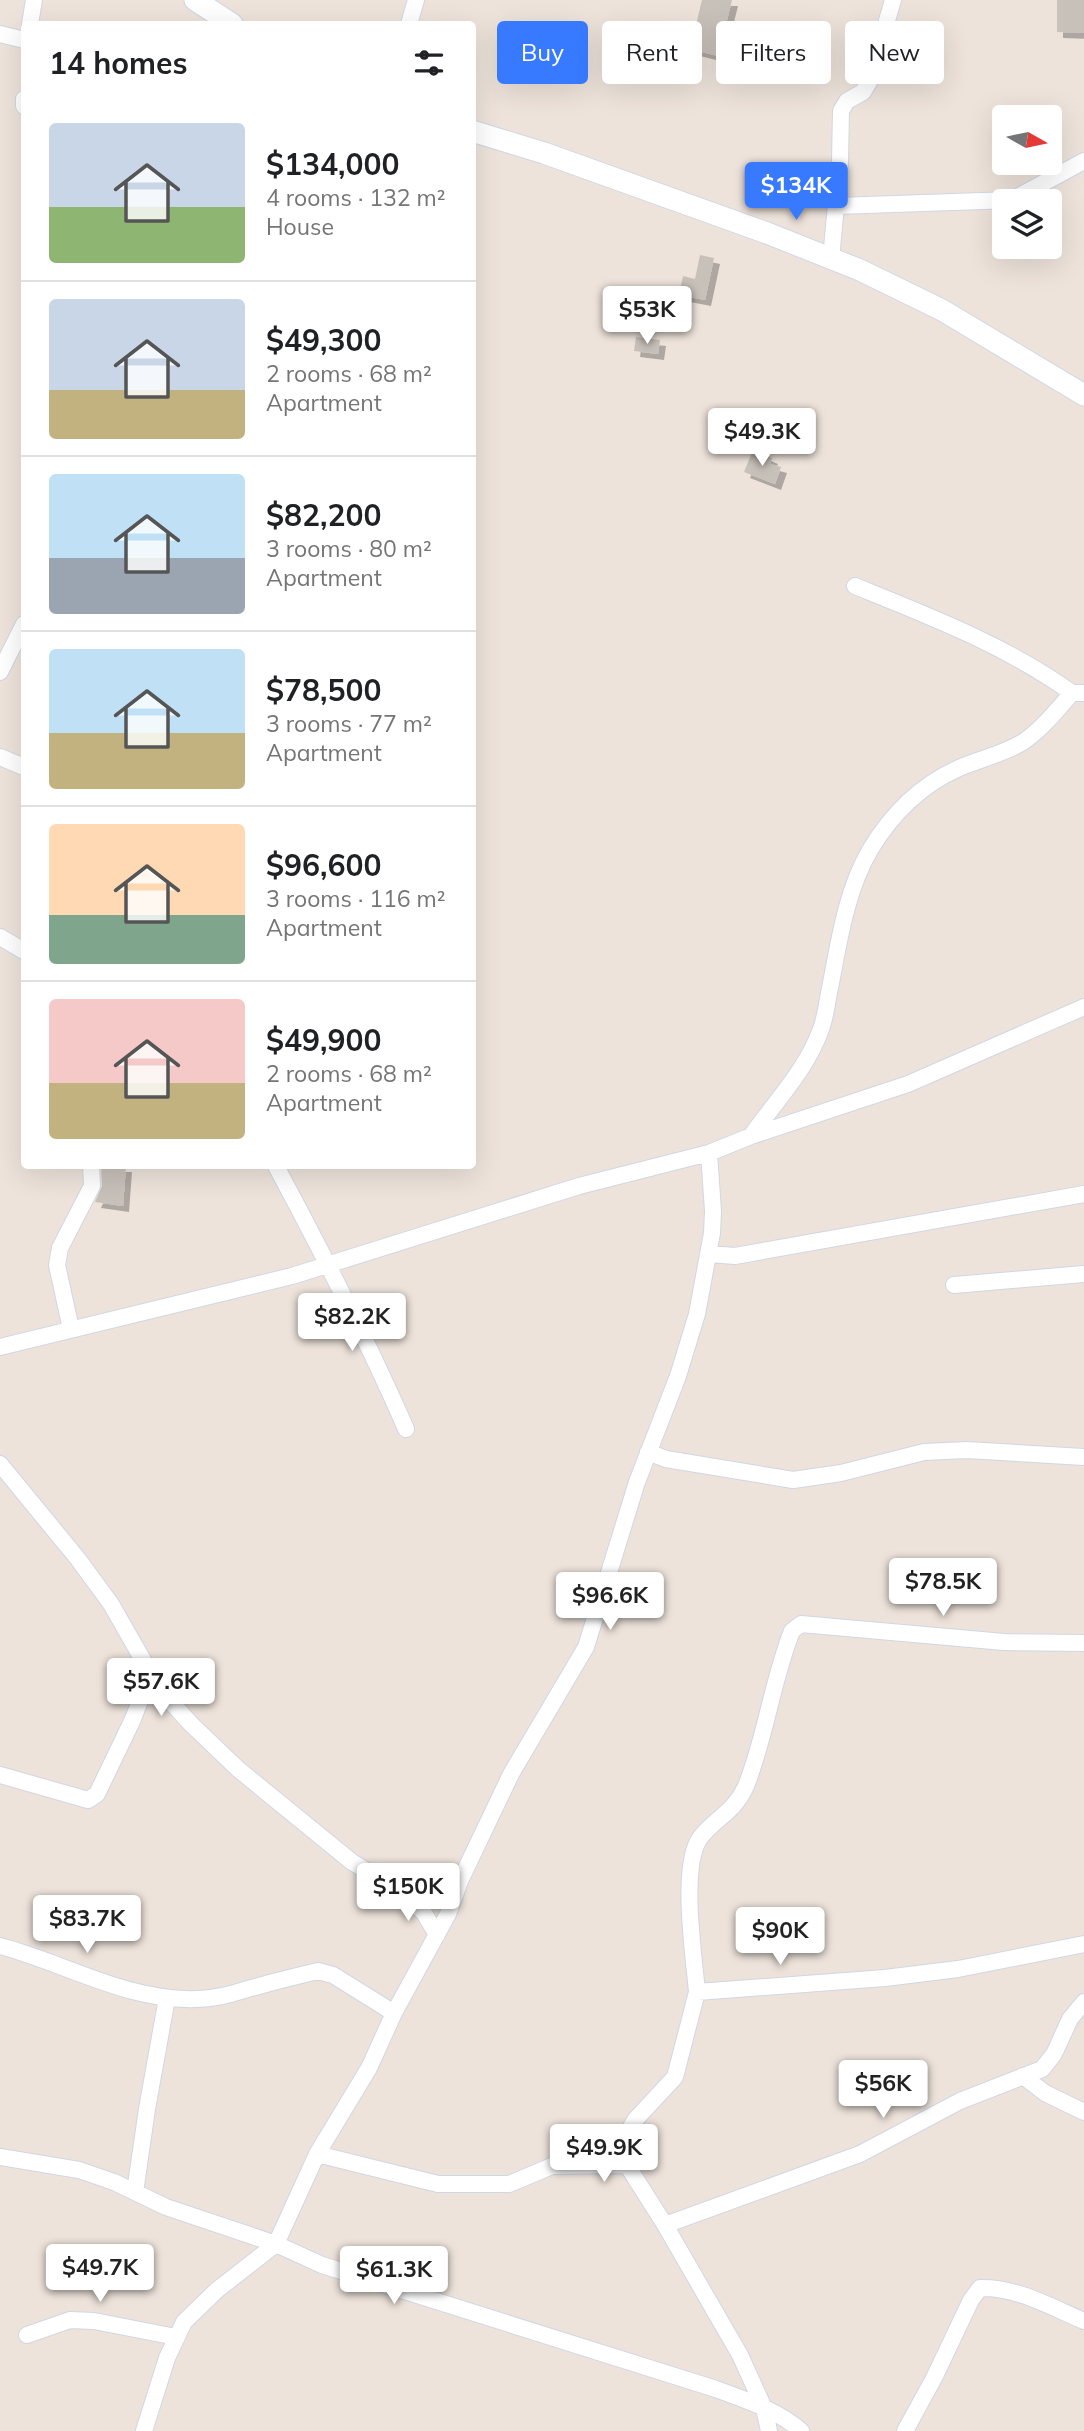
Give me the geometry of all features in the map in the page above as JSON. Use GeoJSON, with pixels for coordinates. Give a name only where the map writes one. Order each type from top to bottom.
{"type":"FeatureCollection","features":[{"type":"Feature","properties":{"kind":"street"},"geometry":{"type":"LineString","coordinates":[[30,21],[34,0]]}},
{"type":"Feature","properties":{"kind":"street"},"geometry":{"type":"LineString","coordinates":[[195,0],[227,21]]}},
{"type":"Feature","properties":{"kind":"street"},"geometry":{"type":"LineString","coordinates":[[410,21],[416,0]]}},
{"type":"Feature","properties":{"kind":"street"},"geometry":{"type":"LineString","coordinates":[[831,259],[841,111],[847,101],[863,92],[869,82],[893,0]]}},
{"type":"Feature","properties":{"kind":"street"},"geometry":{"type":"LineString","coordinates":[[0,34],[21,39]]}},
{"type":"Feature","properties":{"kind":"street"},"geometry":{"type":"LineString","coordinates":[[476,132],[544,153],[767,233],[903,289],[1084,395]]}},
{"type":"Feature","properties":{"kind":"street"},"geometry":{"type":"LineString","coordinates":[[836,205],[1012,200],[1084,161]]}},
{"type":"Feature","properties":{"kind":"street"},"geometry":{"type":"LineString","coordinates":[[751,1136],[809,1056],[821,1028],[853,886],[870,850],[901,808],[926,786],[958,769],[1002,753],[1022,742],[1078,693],[945,622],[855,586]]}},
{"type":"Feature","properties":{"kind":"street"},"geometry":{"type":"LineString","coordinates":[[0,672],[21,630]]}},
{"type":"Feature","properties":{"kind":"street"},"geometry":{"type":"LineString","coordinates":[[0,757],[21,767]]}},
{"type":"Feature","properties":{"kind":"street"},"geometry":{"type":"LineString","coordinates":[[0,937],[21,949]]}},
{"type":"Feature","properties":{"kind":"street"},"geometry":{"type":"LineString","coordinates":[[0,1347],[292,1276],[579,1186],[709,1153],[751,1136],[908,1084],[1084,1007]]}},
{"type":"Feature","properties":{"kind":"street"},"geometry":{"type":"LineString","coordinates":[[144,2431],[176,2337],[184,2322],[217,2290],[276,2244],[317,2154],[369,2068],[394,2012],[437,1936],[511,1774],[586,1647],[648,1452],[678,1376],[697,1314],[709,1254],[713,1211],[709,1153]]}},
{"type":"Feature","properties":{"kind":"street"},"geometry":{"type":"LineString","coordinates":[[71,1329],[57,1265],[60,1248],[92,1186],[91,1169]]}},
{"type":"Feature","properties":{"kind":"street"},"geometry":{"type":"LineString","coordinates":[[278,1169],[329,1264],[378,1364],[406,1429]]}},
{"type":"Feature","properties":{"kind":"street"},"geometry":{"type":"LineString","coordinates":[[709,1254],[735,1256],[1084,1194]]}},
{"type":"Feature","properties":{"kind":"street"},"geometry":{"type":"LineString","coordinates":[[954,1285],[1084,1275]]}},
{"type":"Feature","properties":{"kind":"street"},"geometry":{"type":"LineString","coordinates":[[648,1452],[666,1459],[793,1480],[841,1473],[924,1452],[967,1450],[1084,1457]]}},
{"type":"Feature","properties":{"kind":"street"},"geometry":{"type":"LineString","coordinates":[[0,1464],[78,1559],[111,1604],[150,1674],[191,1724],[238,1769],[352,1862],[402,1892],[424,1913],[437,1936]]}},
{"type":"Feature","properties":{"kind":"street"},"geometry":{"type":"LineString","coordinates":[[769,2431],[764,2408],[740,2355],[627,2165],[631,2127],[675,2077],[697,1992],[688,1886],[699,1839],[730,1811],[745,1787],[792,1631],[801,1624],[1004,1642],[1084,1643]]}},
{"type":"Feature","properties":{"kind":"street"},"geometry":{"type":"LineString","coordinates":[[0,1775],[88,1800],[97,1794],[133,1719],[150,1674]]}},
{"type":"Feature","properties":{"kind":"street"},"geometry":{"type":"LineString","coordinates":[[402,1892],[457,1889]]}},
{"type":"Feature","properties":{"kind":"street"},"geometry":{"type":"LineString","coordinates":[[697,1992],[897,1977],[1021,1958],[1084,1944]]}},
{"type":"Feature","properties":{"kind":"street"},"geometry":{"type":"LineString","coordinates":[[0,1946],[129,1990],[167,1997],[197,1999],[230,1995],[318,1971],[332,1975],[394,2012]]}},
{"type":"Feature","properties":{"kind":"street"},"geometry":{"type":"LineString","coordinates":[[135,2192],[167,1997]]}},
{"type":"Feature","properties":{"kind":"street"},"geometry":{"type":"LineString","coordinates":[[665,2225],[860,2154],[960,2101],[1042,2068],[1055,2054],[1070,2019],[1084,2002]]}},
{"type":"Feature","properties":{"kind":"street"},"geometry":{"type":"LineString","coordinates":[[1023,2076],[1045,2093],[1084,2112]]}},
{"type":"Feature","properties":{"kind":"street"},"geometry":{"type":"LineString","coordinates":[[317,2154],[438,2183],[509,2184],[552,2166],[627,2165]]}},
{"type":"Feature","properties":{"kind":"street"},"geometry":{"type":"LineString","coordinates":[[0,2157],[79,2170],[166,2207],[276,2244],[321,2265],[664,2371],[764,2408],[801,2431]]}},
{"type":"Feature","properties":{"kind":"street"},"geometry":{"type":"LineString","coordinates":[[905,2431],[971,2300],[980,2288],[996,2287],[1030,2297],[1084,2321]]}},
{"type":"Feature","properties":{"kind":"street"},"geometry":{"type":"LineString","coordinates":[[27,2335],[70,2320],[94,2321],[176,2337]]}},
{"type":"Feature","properties":{"kind":"building"},"geometry":{"type":"Polygon","coordinates":[[[702,0],[732,0],[727,21],[716,21],[716,56],[702,52],[702,21],[697,21],[702,0]]]}},
{"type":"Feature","properties":{"kind":"building"},"geometry":{"type":"Polygon","coordinates":[[[1057,0],[1084,0],[1084,33],[1057,32],[1057,0]]]}},
{"type":"Feature","properties":{"kind":"building"},"geometry":{"type":"Polygon","coordinates":[[[700,255],[714,258],[705,300],[679,295],[683,276],[695,279],[700,255]]]}},
{"type":"Feature","properties":{"kind":"building"},"geometry":{"type":"Polygon","coordinates":[[[636,337],[660,340],[658,354],[634,351],[636,337]]]}},
{"type":"Feature","properties":{"kind":"building"},"geometry":{"type":"Polygon","coordinates":[[[753,450],[772,458],[770,464],[781,467],[775,484],[744,472],[753,450]]]}},
{"type":"Feature","properties":{"kind":"building"},"geometry":{"type":"Polygon","coordinates":[[[101,1169],[126,1169],[123,1206],[95,1202],[102,1186],[101,1169]]]}}]}
